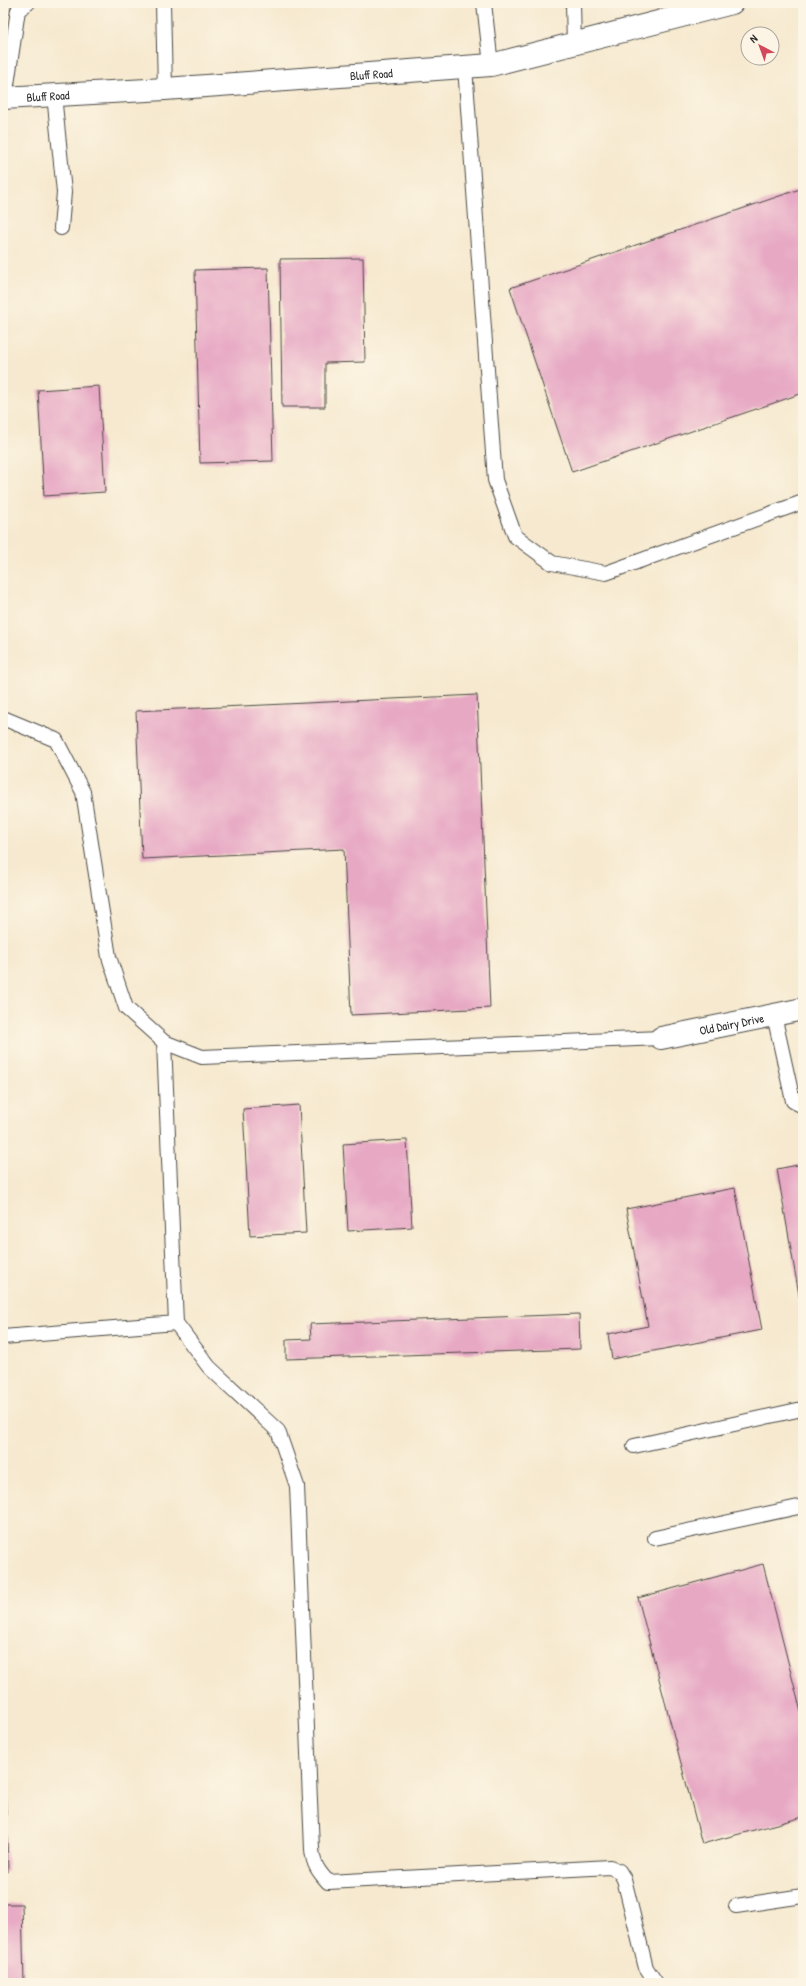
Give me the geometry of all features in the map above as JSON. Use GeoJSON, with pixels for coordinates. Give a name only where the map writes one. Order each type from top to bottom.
{"type":"FeatureCollection","features":[{"type":"Feature","properties":{"kind":"main road","name":"Bluff Road"},"geometry":{"type":"LineString","coordinates":[[4,98],[165,89],[491,65],[574,45],[732,3]]}},
{"type":"Feature","properties":{"kind":"main road","name":"Old Dairy Drive"},"geometry":{"type":"LineString","coordinates":[[661,1038],[803,1008]]}},
{"type":"Feature","properties":{"kind":"lane"},"geometry":{"type":"LineString","coordinates":[[4,98],[18,10],[28,3]]}},
{"type":"Feature","properties":{"kind":"lane"},"geometry":{"type":"LineString","coordinates":[[163,3],[165,89]]}},
{"type":"Feature","properties":{"kind":"lane"},"geometry":{"type":"LineString","coordinates":[[484,3],[491,65]]}},
{"type":"Feature","properties":{"kind":"lane"},"geometry":{"type":"LineString","coordinates":[[573,3],[574,45]]}},
{"type":"Feature","properties":{"kind":"lane"},"geometry":{"type":"LineString","coordinates":[[465,67],[495,480],[515,536],[552,563],[606,573],[803,502]]}},
{"type":"Feature","properties":{"kind":"lane"},"geometry":{"type":"LineString","coordinates":[[54,95],[64,192],[61,228]]}},
{"type":"Feature","properties":{"kind":"lane"},"geometry":{"type":"LineString","coordinates":[[3,718],[56,740],[83,792],[108,958],[126,1008],[164,1042],[202,1058],[661,1038]]}},
{"type":"Feature","properties":{"kind":"lane"},"geometry":{"type":"LineString","coordinates":[[774,1015],[793,1101],[803,1106]]}},
{"type":"Feature","properties":{"kind":"lane"},"geometry":{"type":"LineString","coordinates":[[164,1042],[176,1323],[209,1367],[278,1431],[297,1486],[313,1861],[319,1872],[328,1882],[610,1867],[619,1871],[624,1880],[646,1968],[656,1983]]}},
{"type":"Feature","properties":{"kind":"lane"},"geometry":{"type":"LineString","coordinates":[[3,1337],[176,1323]]}},
{"type":"Feature","properties":{"kind":"lane"},"geometry":{"type":"LineString","coordinates":[[634,1446],[803,1410]]}},
{"type":"Feature","properties":{"kind":"lane"},"geometry":{"type":"LineString","coordinates":[[655,1538],[803,1506]]}},
{"type":"Feature","properties":{"kind":"lane"},"geometry":{"type":"LineString","coordinates":[[736,1906],[803,1896]]}},
{"type":"Feature","properties":{"kind":"building"},"geometry":{"type":"Polygon","coordinates":[[[803,188],[803,393],[572,472],[510,288],[803,188]]]}},
{"type":"Feature","properties":{"kind":"building"},"geometry":{"type":"Polygon","coordinates":[[[363,258],[365,362],[325,363],[325,407],[282,407],[280,259],[363,258]]]}},
{"type":"Feature","properties":{"kind":"building"},"geometry":{"type":"Polygon","coordinates":[[[268,268],[273,461],[200,463],[195,270],[268,268]]]}},
{"type":"Feature","properties":{"kind":"building"},"geometry":{"type":"Polygon","coordinates":[[[99,386],[105,492],[44,496],[38,390],[99,386]]]}},
{"type":"Feature","properties":{"kind":"building"},"geometry":{"type":"Polygon","coordinates":[[[477,695],[490,1008],[351,1015],[344,849],[142,859],[136,711],[477,695]]]}},
{"type":"Feature","properties":{"kind":"building"},"geometry":{"type":"Polygon","coordinates":[[[299,1105],[306,1233],[250,1236],[243,1109],[299,1105]]]}},
{"type":"Feature","properties":{"kind":"building"},"geometry":{"type":"Polygon","coordinates":[[[407,1140],[412,1227],[348,1231],[343,1144],[407,1140]]]}},
{"type":"Feature","properties":{"kind":"building"},"geometry":{"type":"Polygon","coordinates":[[[803,1164],[803,1312],[802,1312],[777,1169],[803,1164]]]}},
{"type":"Feature","properties":{"kind":"building"},"geometry":{"type":"Polygon","coordinates":[[[735,1188],[762,1330],[612,1359],[608,1334],[648,1326],[626,1209],[735,1188]]]}},
{"type":"Feature","properties":{"kind":"building"},"geometry":{"type":"Polygon","coordinates":[[[579,1314],[580,1349],[286,1359],[286,1340],[311,1339],[310,1324],[579,1314]]]}},
{"type":"Feature","properties":{"kind":"building"},"geometry":{"type":"Polygon","coordinates":[[[763,1564],[803,1720],[803,1817],[702,1844],[638,1598],[763,1564]]]}},
{"type":"Feature","properties":{"kind":"building"},"geometry":{"type":"Polygon","coordinates":[[[3,1719],[8,1872],[3,1872],[3,1719]]]}},
{"type":"Feature","properties":{"kind":"building"},"geometry":{"type":"Polygon","coordinates":[[[3,1904],[22,1904],[24,1983],[3,1983],[3,1904]]]}}]}
